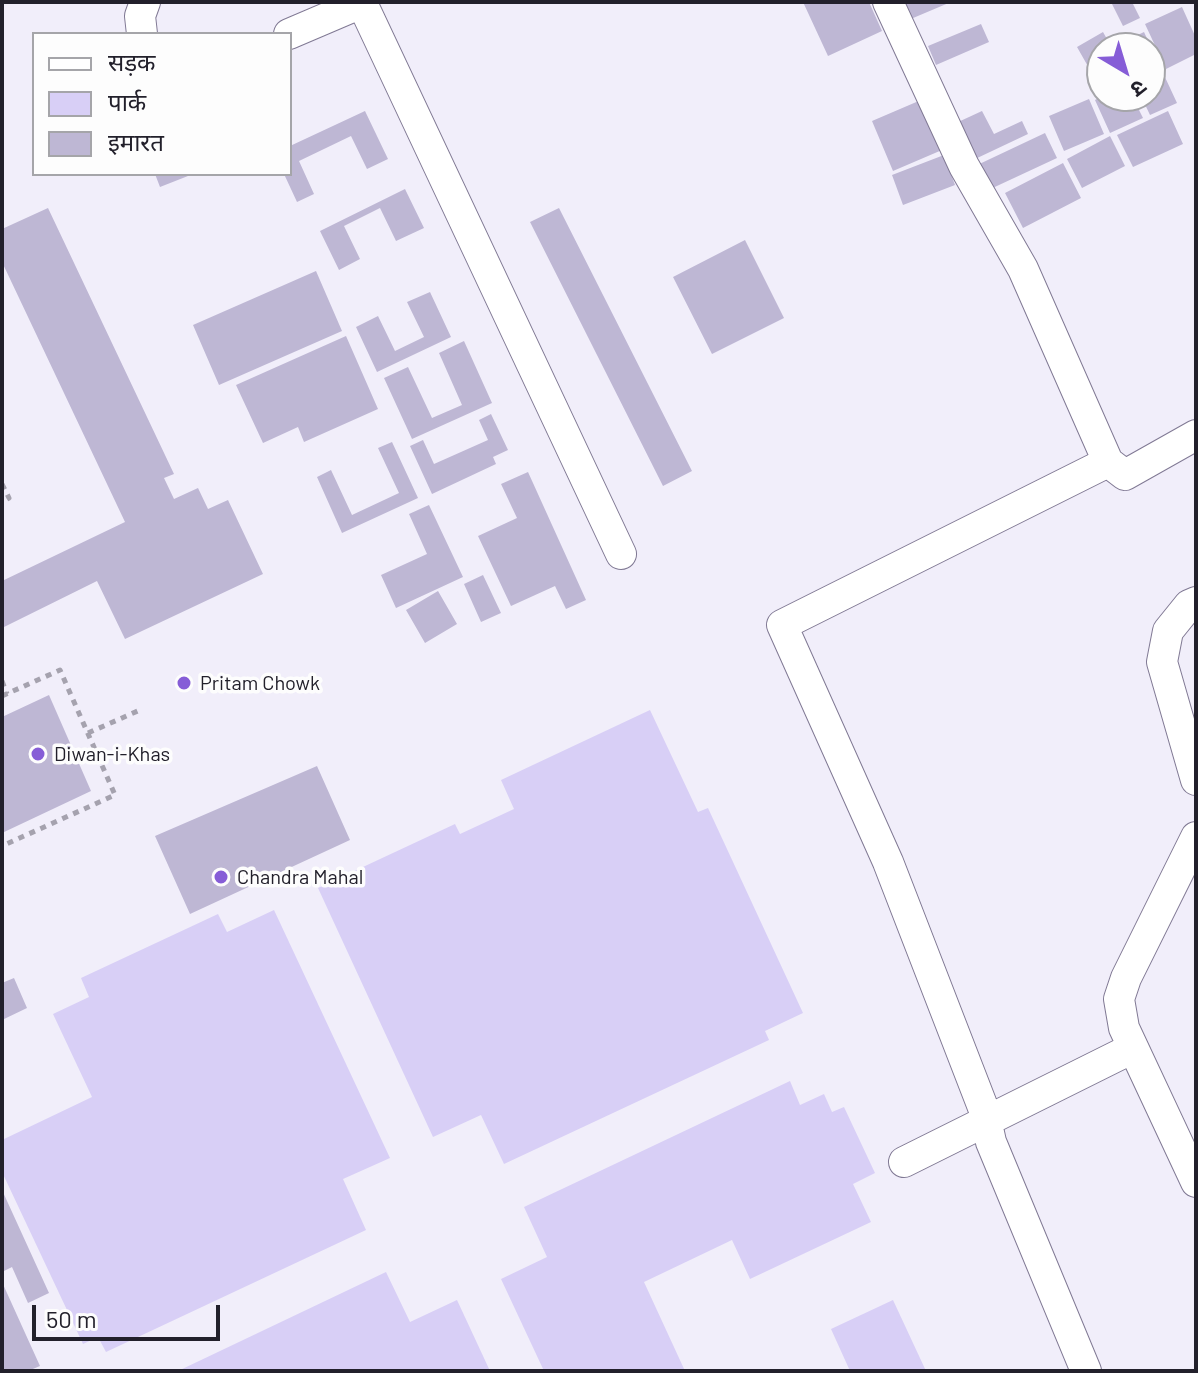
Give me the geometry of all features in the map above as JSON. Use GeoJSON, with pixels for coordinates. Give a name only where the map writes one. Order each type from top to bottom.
{"type":"FeatureCollection","features":[{"type":"Feature","properties":{"kind":"street"},"geometry":{"type":"LineString","coordinates":[[142,32],[140,16],[145,2]]}},
{"type":"Feature","properties":{"kind":"street"},"geometry":{"type":"LineString","coordinates":[[292,33],[363,2],[621,554]]}},
{"type":"Feature","properties":{"kind":"street"},"geometry":{"type":"LineString","coordinates":[[888,2],[964,166],[1023,269],[1108,462],[1125,475],[1196,435]]}},
{"type":"Feature","properties":{"kind":"street"},"geometry":{"type":"LineString","coordinates":[[1086,1371],[991,1142],[984,1110],[888,862],[782,625],[1108,462]]}},
{"type":"Feature","properties":{"kind":"street"},"geometry":{"type":"LineString","coordinates":[[1196,602],[1189,605],[1168,631],[1162,662],[1196,780]]}},
{"type":"Feature","properties":{"kind":"street"},"geometry":{"type":"LineString","coordinates":[[1196,837],[1126,978],[1119,999],[1124,1028],[1196,1182]]}},
{"type":"Feature","properties":{"kind":"street"},"geometry":{"type":"LineString","coordinates":[[904,1162],[1133,1048]]}},
{"type":"Feature","properties":{"kind":"path"},"geometry":{"type":"LineString","coordinates":[[2,484],[9,498],[2,502]]}},
{"type":"Feature","properties":{"kind":"path"},"geometry":{"type":"LineString","coordinates":[[2,681],[5,695],[60,670],[115,795],[2,846]]}},
{"type":"Feature","properties":{"kind":"path"},"geometry":{"type":"LineString","coordinates":[[88,733],[140,710]]}},
{"type":"Feature","properties":{"kind":"green space"},"geometry":{"type":"Polygon","coordinates":[[[650,710],[698,812],[708,808],[803,1013],[765,1031],[769,1040],[504,1164],[481,1115],[433,1137],[318,888],[455,824],[460,834],[514,809],[501,780],[650,710]]]}},
{"type":"Feature","properties":{"kind":"green space"},"geometry":{"type":"Polygon","coordinates":[[[274,910],[390,1158],[343,1179],[366,1230],[106,1352],[98,1337],[83,1344],[2,1172],[2,1140],[92,1097],[53,1014],[89,997],[81,978],[218,914],[227,932],[274,910]]]}},
{"type":"Feature","properties":{"kind":"green space"},"geometry":{"type":"Polygon","coordinates":[[[790,1081],[800,1105],[824,1094],[832,1112],[844,1107],[875,1173],[853,1184],[871,1222],[750,1279],[732,1240],[644,1282],[685,1371],[544,1371],[501,1279],[547,1257],[524,1207],[790,1081]]]}},
{"type":"Feature","properties":{"kind":"green space"},"geometry":{"type":"Polygon","coordinates":[[[386,1272],[410,1322],[457,1300],[490,1371],[178,1371],[386,1272]]]}},
{"type":"Feature","properties":{"kind":"green space"},"geometry":{"type":"Polygon","coordinates":[[[893,1300],[926,1371],[850,1371],[831,1329],[893,1300]]]}},
{"type":"Feature","properties":{"kind":"building"},"geometry":{"type":"Polygon","coordinates":[[[803,2],[869,2],[882,31],[828,56],[803,2]]]}},
{"type":"Feature","properties":{"kind":"building"},"geometry":{"type":"Polygon","coordinates":[[[898,2],[951,2],[906,21],[898,2]]]}},
{"type":"Feature","properties":{"kind":"building"},"geometry":{"type":"Polygon","coordinates":[[[1111,2],[1132,2],[1140,18],[1123,26],[1111,2]]]}},
{"type":"Feature","properties":{"kind":"building"},"geometry":{"type":"Polygon","coordinates":[[[1182,7],[1196,38],[1196,54],[1166,69],[1166,32],[1149,32],[1145,24],[1182,7]]]}},
{"type":"Feature","properties":{"kind":"building"},"geometry":{"type":"Polygon","coordinates":[[[981,24],[989,42],[936,65],[928,46],[981,24]]]}},
{"type":"Feature","properties":{"kind":"building"},"geometry":{"type":"Polygon","coordinates":[[[1086,42],[1086,63],[1077,47],[1086,42]]]}},
{"type":"Feature","properties":{"kind":"building"},"geometry":{"type":"Polygon","coordinates":[[[1166,79],[1177,103],[1166,108],[1166,79]]]}},
{"type":"Feature","properties":{"kind":"building"},"geometry":{"type":"Polygon","coordinates":[[[921,100],[942,150],[893,171],[872,121],[921,100]]]}},
{"type":"Feature","properties":{"kind":"building"},"geometry":{"type":"Polygon","coordinates":[[[1086,100],[1086,112],[1095,112],[1104,134],[1064,151],[1049,116],[1086,100]]]}},
{"type":"Feature","properties":{"kind":"building"},"geometry":{"type":"Polygon","coordinates":[[[365,111],[388,159],[367,169],[351,136],[299,161],[314,194],[297,202],[285,176],[292,176],[292,145],[365,111]]]}},
{"type":"Feature","properties":{"kind":"building"},"geometry":{"type":"Polygon","coordinates":[[[982,111],[994,134],[1022,121],[1028,134],[973,160],[956,123],[982,111]]]}},
{"type":"Feature","properties":{"kind":"building"},"geometry":{"type":"Polygon","coordinates":[[[1100,112],[1140,112],[1143,118],[1110,133],[1100,112]]]}},
{"type":"Feature","properties":{"kind":"building"},"geometry":{"type":"Polygon","coordinates":[[[1166,112],[1183,144],[1133,167],[1117,135],[1166,112]]]}},
{"type":"Feature","properties":{"kind":"building"},"geometry":{"type":"Polygon","coordinates":[[[1045,133],[1057,158],[984,192],[973,167],[1045,133]]]}},
{"type":"Feature","properties":{"kind":"building"},"geometry":{"type":"Polygon","coordinates":[[[1110,136],[1125,166],[1082,188],[1067,159],[1110,136]]]}},
{"type":"Feature","properties":{"kind":"building"},"geometry":{"type":"Polygon","coordinates":[[[944,155],[955,185],[903,205],[892,175],[944,155]]]}},
{"type":"Feature","properties":{"kind":"building"},"geometry":{"type":"Polygon","coordinates":[[[1063,163],[1081,198],[1023,228],[1005,193],[1063,163]]]}},
{"type":"Feature","properties":{"kind":"building"},"geometry":{"type":"Polygon","coordinates":[[[156,176],[188,176],[160,187],[156,176]]]}},
{"type":"Feature","properties":{"kind":"building"},"geometry":{"type":"Polygon","coordinates":[[[405,189],[424,228],[396,241],[380,208],[344,226],[360,259],[339,270],[320,231],[405,189]]]}},
{"type":"Feature","properties":{"kind":"building"},"geometry":{"type":"Polygon","coordinates":[[[48,208],[174,474],[164,478],[174,499],[198,488],[208,509],[228,500],[263,574],[125,639],[97,581],[2,628],[2,581],[125,522],[2,262],[2,229],[48,208]]]}},
{"type":"Feature","properties":{"kind":"building"},"geometry":{"type":"Polygon","coordinates":[[[559,208],[692,471],[663,486],[530,222],[559,208]]]}},
{"type":"Feature","properties":{"kind":"building"},"geometry":{"type":"Polygon","coordinates":[[[745,240],[784,318],[712,354],[673,277],[745,240]]]}},
{"type":"Feature","properties":{"kind":"building"},"geometry":{"type":"Polygon","coordinates":[[[316,271],[342,331],[219,385],[193,325],[316,271]]]}},
{"type":"Feature","properties":{"kind":"building"},"geometry":{"type":"Polygon","coordinates":[[[430,292],[451,337],[377,372],[356,327],[378,316],[395,351],[424,337],[407,302],[430,292]]]}},
{"type":"Feature","properties":{"kind":"building"},"geometry":{"type":"Polygon","coordinates":[[[346,336],[378,409],[304,442],[298,427],[263,443],[236,385],[346,336]]]}},
{"type":"Feature","properties":{"kind":"building"},"geometry":{"type":"Polygon","coordinates":[[[464,341],[492,403],[412,439],[384,378],[408,367],[432,418],[462,405],[439,353],[464,341]]]}},
{"type":"Feature","properties":{"kind":"building"},"geometry":{"type":"Polygon","coordinates":[[[491,414],[508,450],[493,457],[496,464],[432,494],[410,446],[423,440],[434,464],[488,440],[479,420],[491,414]]]}},
{"type":"Feature","properties":{"kind":"building"},"geometry":{"type":"Polygon","coordinates":[[[392,442],[418,498],[342,533],[317,477],[331,470],[352,515],[399,493],[378,448],[392,442]]]}},
{"type":"Feature","properties":{"kind":"building"},"geometry":{"type":"Polygon","coordinates":[[[528,472],[586,600],[566,609],[555,586],[511,606],[478,536],[517,518],[501,484],[528,472]]]}},
{"type":"Feature","properties":{"kind":"building"},"geometry":{"type":"Polygon","coordinates":[[[429,505],[463,577],[396,608],[381,575],[427,554],[409,514],[429,505]]]}},
{"type":"Feature","properties":{"kind":"building"},"geometry":{"type":"Polygon","coordinates":[[[483,575],[501,613],[481,622],[464,584],[483,575]]]}},
{"type":"Feature","properties":{"kind":"building"},"geometry":{"type":"Polygon","coordinates":[[[438,591],[457,624],[425,643],[406,610],[438,591]]]}},
{"type":"Feature","properties":{"kind":"building","name":"Diwan-i-Khas"},"geometry":{"type":"Polygon","coordinates":[[[49,695],[91,791],[2,833],[2,717],[49,695]]]}},
{"type":"Feature","properties":{"kind":"building","name":"Chandra Mahal"},"geometry":{"type":"Polygon","coordinates":[[[317,766],[350,840],[190,914],[155,836],[317,766]]]}},
{"type":"Feature","properties":{"kind":"building"},"geometry":{"type":"Polygon","coordinates":[[[14,978],[27,1008],[2,1020],[2,983],[14,978]]]}},
{"type":"Feature","properties":{"kind":"building"},"geometry":{"type":"Polygon","coordinates":[[[2,1190],[49,1293],[28,1303],[12,1267],[2,1272],[2,1190]]]}},
{"type":"Feature","properties":{"kind":"building"},"geometry":{"type":"Polygon","coordinates":[[[2,1282],[40,1366],[28,1371],[2,1371],[2,1282]]]}},
{"type":"Feature","properties":{"kind":"place","name":"Pritam Chowk"},"geometry":{"type":"Point","coordinates":[184,683]}},
{"type":"Feature","properties":{"kind":"place","name":"Diwan-i-Khas"},"geometry":{"type":"Point","coordinates":[38,754]}},
{"type":"Feature","properties":{"kind":"place","name":"Chandra Mahal"},"geometry":{"type":"Point","coordinates":[221,877]}}]}
